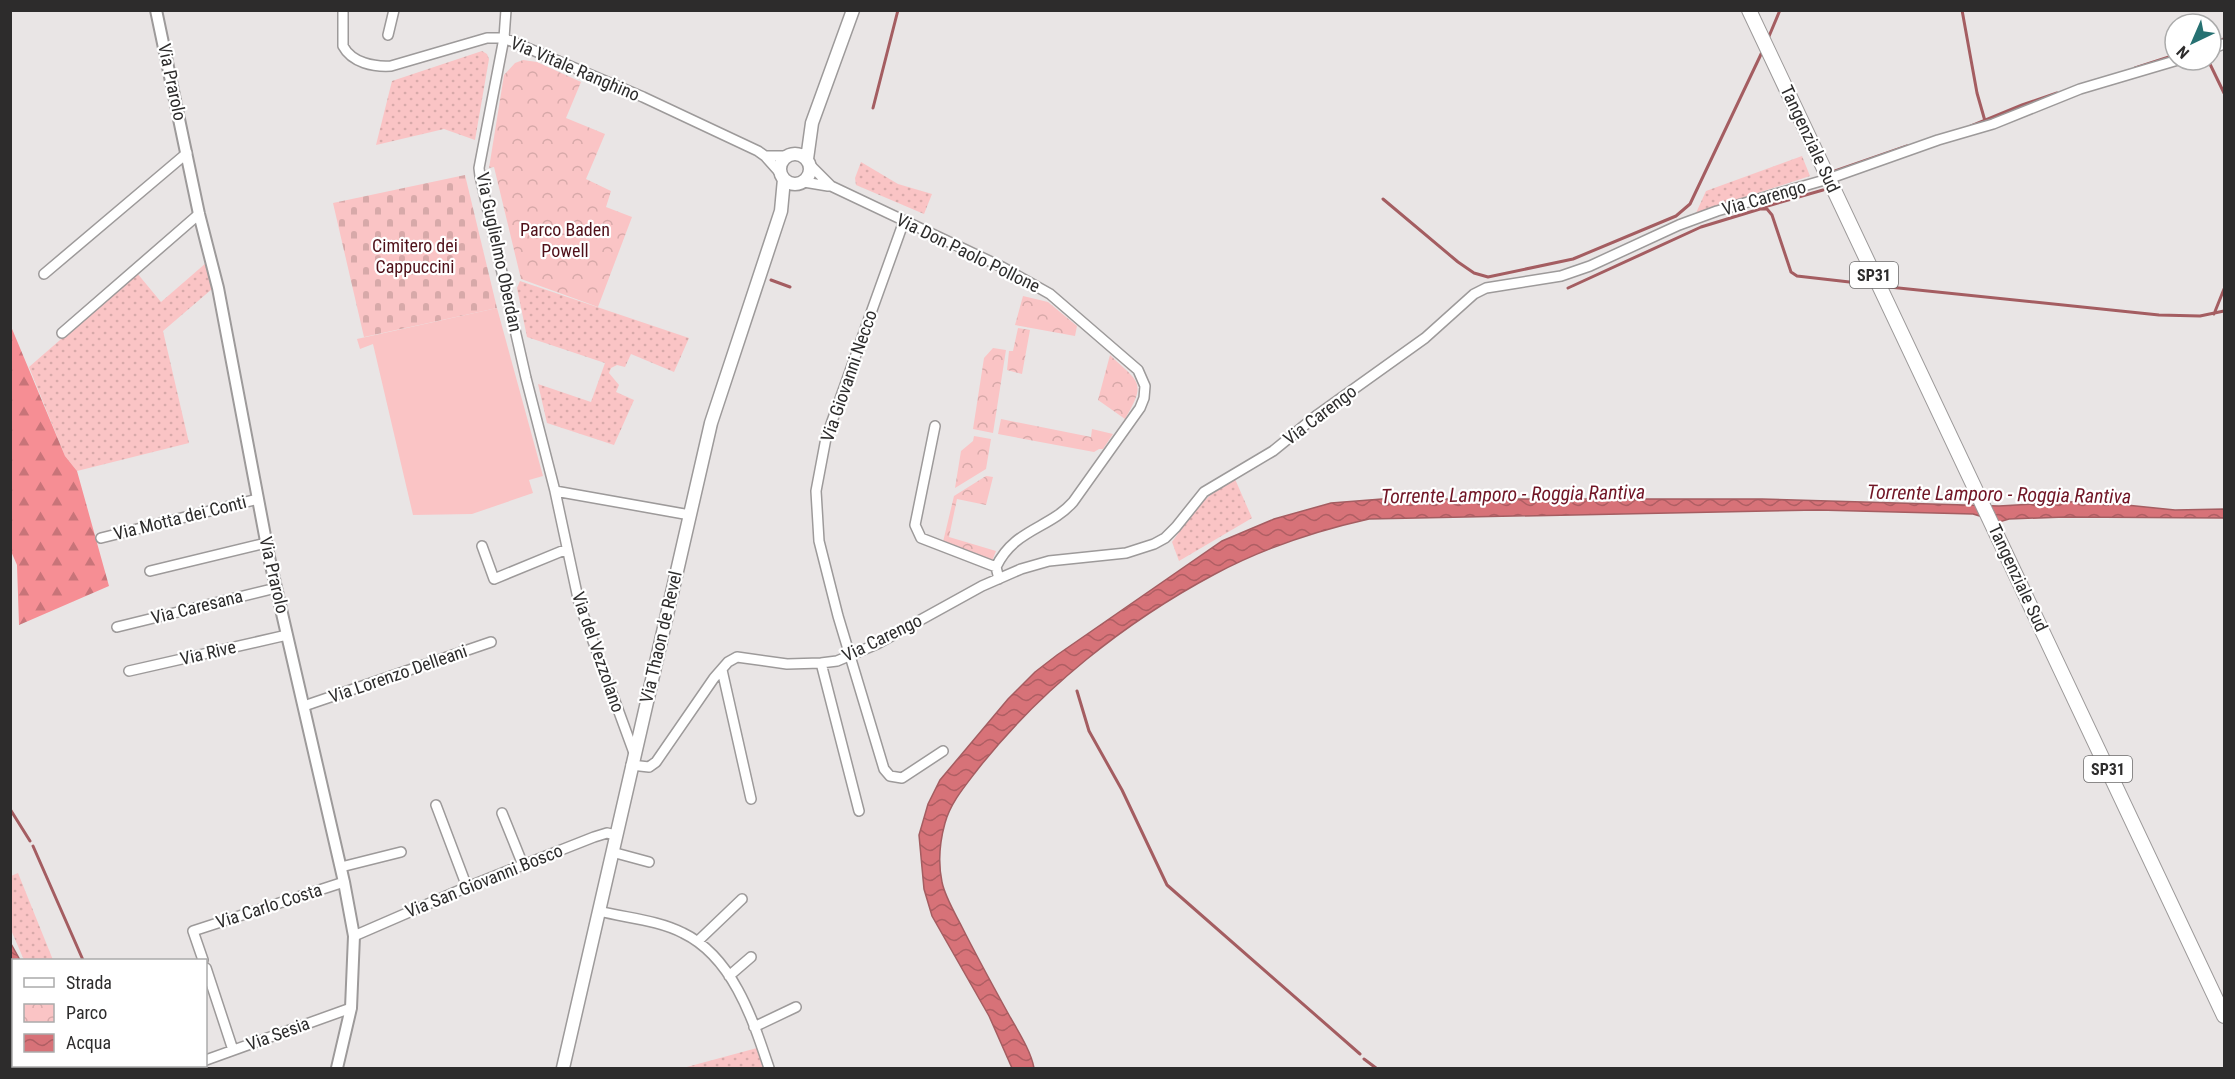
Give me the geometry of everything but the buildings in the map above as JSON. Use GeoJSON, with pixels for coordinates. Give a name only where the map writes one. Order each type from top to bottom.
{"type":"FeatureCollection","features":[{"type":"Feature","properties":{"kind":"main road"},"geometry":{"type":"LineString","coordinates":[[812,123],[782,162],[782,177],[790,184],[802,183],[809,176],[812,123],[853,10]]}},
{"type":"Feature","properties":{"kind":"main road","name":"Tangenziale Sud"},"geometry":{"type":"LineString","coordinates":[[1749,10],[2224,1016]]}},
{"type":"Feature","properties":{"kind":"main road"},"geometry":{"type":"LineString","coordinates":[[789,155],[801,155],[809,163]]}},
{"type":"Feature","properties":{"kind":"main road","name":"Via Thaon de Revel"},"geometry":{"type":"LineString","coordinates":[[563,1068],[711,423],[781,211],[782,177]]}},
{"type":"Feature","properties":{"kind":"main road","name":"Via Thaon de Revel"},"geometry":{"type":"LineString","coordinates":[[781,211],[802,183]]}},
{"type":"Feature","properties":{"kind":"street","name":"Via Prarolo"},"geometry":{"type":"LineString","coordinates":[[156,10],[199,214],[218,288],[266,543],[344,882],[354,936],[351,1008],[337,1068]]}},
{"type":"Feature","properties":{"kind":"street","name":"Via Vitale Ranghino"},"geometry":{"type":"LineString","coordinates":[[343,10],[341,39],[345,51],[366,64],[376,67],[391,66],[487,38],[504,38],[643,97],[765,156],[782,177]]}},
{"type":"Feature","properties":{"kind":"street"},"geometry":{"type":"LineString","coordinates":[[388,35],[394,10]]}},
{"type":"Feature","properties":{"kind":"street","name":"Via Guglielmo Oberdan"},"geometry":{"type":"LineString","coordinates":[[506,10],[504,38],[479,168],[567,549]]}},
{"type":"Feature","properties":{"kind":"street","name":"Via Carengo"},"geometry":{"type":"LineString","coordinates":[[633,759],[649,767],[656,762],[728,662],[737,657],[787,664],[821,663],[851,656],[982,586],[1021,569],[1049,561],[1125,553],[1165,538],[1204,492],[1273,451],[1316,416],[1416,345],[1464,302],[1480,291],[1500,285],[1561,276],[1590,266],[1679,225],[1717,211],[1828,179],[1938,140],[1993,124],[2080,89],[2163,64]]}},
{"type":"Feature","properties":{"kind":"street"},"geometry":{"type":"LineString","coordinates":[[44,274],[187,153]]}},
{"type":"Feature","properties":{"kind":"street","name":"Via Vitale Ranghino"},"geometry":{"type":"LineString","coordinates":[[765,156],[789,155]]}},
{"type":"Feature","properties":{"kind":"street","name":"Via Don Paolo Pollone"},"geometry":{"type":"LineString","coordinates":[[809,163],[831,186],[1002,267],[1050,294],[1138,370],[1145,386],[1140,408],[1073,502],[1066,510],[1030,530],[1008,548],[996,567]]}},
{"type":"Feature","properties":{"kind":"street","name":"Via Don Paolo Pollone"},"geometry":{"type":"LineString","coordinates":[[802,183],[831,186]]}},
{"type":"Feature","properties":{"kind":"street"},"geometry":{"type":"LineString","coordinates":[[62,333],[199,214]]}},
{"type":"Feature","properties":{"kind":"street","name":"Via Giovanni Necco"},"geometry":{"type":"LineString","coordinates":[[904,222],[826,438],[816,490],[819,541],[884,769],[890,776],[902,778],[943,751]]}},
{"type":"Feature","properties":{"kind":"street"},"geometry":{"type":"LineString","coordinates":[[935,426],[915,525],[921,538],[996,567],[999,579]]}},
{"type":"Feature","properties":{"kind":"street"},"geometry":{"type":"LineString","coordinates":[[555,491],[690,515]]}},
{"type":"Feature","properties":{"kind":"street","name":"Via Motta dei Conti"},"geometry":{"type":"LineString","coordinates":[[101,538],[258,499]]}},
{"type":"Feature","properties":{"kind":"street"},"geometry":{"type":"LineString","coordinates":[[150,571],[266,543]]}},
{"type":"Feature","properties":{"kind":"street"},"geometry":{"type":"LineString","coordinates":[[482,546],[494,579],[567,549]]}},
{"type":"Feature","properties":{"kind":"street","name":"Via del Vezzolano"},"geometry":{"type":"LineString","coordinates":[[567,549],[579,603],[633,759]]}},
{"type":"Feature","properties":{"kind":"street","name":"Via Caresana"},"geometry":{"type":"LineString","coordinates":[[117,627],[276,588]]}},
{"type":"Feature","properties":{"kind":"street","name":"Via Rive"},"geometry":{"type":"LineString","coordinates":[[129,671],[287,635]]}},
{"type":"Feature","properties":{"kind":"street","name":"Via Lorenzo Delleani"},"geometry":{"type":"LineString","coordinates":[[304,706],[491,642]]}},
{"type":"Feature","properties":{"kind":"street","name":"Via Carengo"},"geometry":{"type":"LineString","coordinates":[[821,663],[860,811]]}},
{"type":"Feature","properties":{"kind":"street"},"geometry":{"type":"LineString","coordinates":[[722,670],[751,799]]}},
{"type":"Feature","properties":{"kind":"street"},"geometry":{"type":"LineString","coordinates":[[436,805],[467,887]]}},
{"type":"Feature","properties":{"kind":"street"},"geometry":{"type":"LineString","coordinates":[[502,813],[524,865]]}},
{"type":"Feature","properties":{"kind":"street","name":"Via San Giovanni Bosco"},"geometry":{"type":"LineString","coordinates":[[354,936],[467,887],[594,837],[607,833],[616,835]]}},
{"type":"Feature","properties":{"kind":"street"},"geometry":{"type":"LineString","coordinates":[[340,867],[401,852]]}},
{"type":"Feature","properties":{"kind":"street"},"geometry":{"type":"LineString","coordinates":[[612,852],[649,862]]}},
{"type":"Feature","properties":{"kind":"street","name":"Via Carlo Costa"},"geometry":{"type":"LineString","coordinates":[[203,959],[193,931],[344,882]]}},
{"type":"Feature","properties":{"kind":"street"},"geometry":{"type":"LineString","coordinates":[[698,941],[742,899]]}},
{"type":"Feature","properties":{"kind":"street"},"geometry":{"type":"LineString","coordinates":[[599,911],[665,926],[698,941],[737,986],[769,1068]]}},
{"type":"Feature","properties":{"kind":"street"},"geometry":{"type":"LineString","coordinates":[[729,976],[751,957]]}},
{"type":"Feature","properties":{"kind":"street"},"geometry":{"type":"LineString","coordinates":[[207,971],[233,1050]]}},
{"type":"Feature","properties":{"kind":"street","name":"Via Sesia"},"geometry":{"type":"LineString","coordinates":[[207,1060],[351,1008]]}},
{"type":"Feature","properties":{"kind":"street"},"geometry":{"type":"LineString","coordinates":[[754,1027],[796,1008]]}},
{"type":"Feature","properties":{"kind":"green space"},"geometry":{"type":"Polygon","coordinates":[[[482,51],[489,59],[475,140],[444,129],[376,145],[392,81],[482,51]]]}},
{"type":"Feature","properties":{"kind":"green space","name":"Parco Baden Powell"},"geometry":{"type":"Polygon","coordinates":[[[523,60],[537,62],[581,82],[566,118],[605,134],[586,179],[611,191],[606,207],[632,217],[598,307],[521,279],[494,167],[489,168],[504,75],[515,63],[523,60]]]}},
{"type":"Feature","properties":{"kind":"green space"},"geometry":{"type":"Polygon","coordinates":[[[1802,156],[1810,176],[1696,213],[1706,191],[1802,156]]]}},
{"type":"Feature","properties":{"kind":"green space"},"geometry":{"type":"Polygon","coordinates":[[[861,162],[898,184],[932,194],[924,214],[856,185],[855,178],[861,162]]]}},
{"type":"Feature","properties":{"kind":"green space","name":"Cimitero dei Cappuccini"},"geometry":{"type":"Polygon","coordinates":[[[465,175],[497,308],[364,337],[333,203],[465,175]]]}},
{"type":"Feature","properties":{"kind":"green space"},"geometry":{"type":"Polygon","coordinates":[[[206,263],[212,289],[163,331],[189,443],[77,471],[65,456],[29,367],[137,273],[161,302],[206,263]]]}},
{"type":"Feature","properties":{"kind":"green space"},"geometry":{"type":"Polygon","coordinates":[[[520,281],[689,338],[674,372],[631,354],[625,367],[617,365],[611,368],[609,373],[619,385],[616,392],[634,400],[614,445],[547,423],[538,384],[591,402],[605,363],[527,337],[517,288],[520,281]]]}},
{"type":"Feature","properties":{"kind":"green space"},"geometry":{"type":"Polygon","coordinates":[[[1023,296],[1048,302],[1077,326],[1075,336],[1015,325],[1023,296]]]}},
{"type":"Feature","properties":{"kind":"green space"},"geometry":{"type":"Polygon","coordinates":[[[497,308],[543,476],[529,480],[533,493],[472,514],[413,515],[373,344],[360,349],[357,339],[497,308]]]}},
{"type":"Feature","properties":{"kind":"green space"},"geometry":{"type":"Polygon","coordinates":[[[10,324],[65,456],[77,471],[109,586],[19,625],[17,565],[10,549],[10,324]]]}},
{"type":"Feature","properties":{"kind":"green space"},"geometry":{"type":"Polygon","coordinates":[[[1018,328],[1030,330],[1022,374],[1007,370],[1009,351],[1013,351],[1018,328]]]}},
{"type":"Feature","properties":{"kind":"green space"},"geometry":{"type":"Polygon","coordinates":[[[993,348],[1006,350],[993,433],[973,429],[984,358],[993,348]]]}},
{"type":"Feature","properties":{"kind":"green space"},"geometry":{"type":"Polygon","coordinates":[[[1110,355],[1128,371],[1137,383],[1136,397],[1125,419],[1098,400],[1110,355]]]}},
{"type":"Feature","properties":{"kind":"green space"},"geometry":{"type":"Polygon","coordinates":[[[1001,419],[1091,437],[1092,429],[1113,434],[1103,449],[1094,452],[998,434],[1001,419]]]}},
{"type":"Feature","properties":{"kind":"green space"},"geometry":{"type":"Polygon","coordinates":[[[974,436],[991,439],[986,469],[955,488],[961,451],[973,441],[974,436]]]}},
{"type":"Feature","properties":{"kind":"green space"},"geometry":{"type":"Polygon","coordinates":[[[986,476],[993,477],[986,505],[957,499],[949,537],[996,551],[992,561],[943,542],[954,496],[986,476]]]}},
{"type":"Feature","properties":{"kind":"green space"},"geometry":{"type":"Polygon","coordinates":[[[1235,479],[1252,518],[1179,561],[1172,542],[1207,498],[1235,479]]]}},
{"type":"Feature","properties":{"kind":"green space"},"geometry":{"type":"Polygon","coordinates":[[[18,873],[53,959],[24,959],[11,930],[11,876],[18,873]]]}},
{"type":"Feature","properties":{"kind":"green space"},"geometry":{"type":"Polygon","coordinates":[[[757,1048],[763,1068],[683,1068],[757,1048]]]}},
{"type":"Feature","properties":{"kind":"water"},"geometry":{"type":"Polygon","coordinates":[[[1382,499],[1762,499],[1999,506],[2087,501],[2175,510],[2224,509],[2224,518],[2065,517],[2009,519],[1999,522],[1973,514],[1818,510],[1369,519],[1309,535],[1252,556],[1215,574],[1149,613],[1086,660],[1057,685],[1003,740],[968,782],[951,808],[945,823],[941,845],[942,882],[953,911],[1027,1048],[1034,1068],[1012,1068],[989,1016],[932,916],[924,889],[919,835],[928,804],[940,780],[1008,699],[1035,672],[1222,541],[1274,519],[1331,503],[1382,499]]]}},
{"type":"Feature","properties":{"kind":"water"},"geometry":{"type":"Polygon","coordinates":[[[10,942],[19,959],[12,959],[12,1067],[67,1068],[11,1068],[10,942]]]}},
{"type":"Feature","properties":{"kind":"waterway"},"geometry":{"type":"LineString","coordinates":[[873,108],[898,10]]}},
{"type":"Feature","properties":{"kind":"waterway"},"geometry":{"type":"LineString","coordinates":[[1767,41],[1780,10]]}},
{"type":"Feature","properties":{"kind":"waterway"},"geometry":{"type":"LineString","coordinates":[[1962,10],[1977,93],[1985,121]]}},
{"type":"Feature","properties":{"kind":"waterway"},"geometry":{"type":"LineString","coordinates":[[1383,199],[1474,273],[1488,277],[1573,259],[1676,216],[1690,204],[1763,50]]}},
{"type":"Feature","properties":{"kind":"waterway"},"geometry":{"type":"LineString","coordinates":[[2135,68],[2163,59]]}},
{"type":"Feature","properties":{"kind":"waterway"},"geometry":{"type":"LineString","coordinates":[[2214,72],[2224,93]]}},
{"type":"Feature","properties":{"kind":"waterway"},"geometry":{"type":"LineString","coordinates":[[1971,126],[2057,93]]}},
{"type":"Feature","properties":{"kind":"waterway"},"geometry":{"type":"LineString","coordinates":[[1833,173],[1907,146]]}},
{"type":"Feature","properties":{"kind":"waterway"},"geometry":{"type":"LineString","coordinates":[[1764,207],[1823,190]]}},
{"type":"Feature","properties":{"kind":"waterway"},"geometry":{"type":"LineString","coordinates":[[1568,288],[1701,227],[1760,209],[1767,209],[1772,215],[1791,272],[1797,276],[1867,284]]}},
{"type":"Feature","properties":{"kind":"waterway"},"geometry":{"type":"LineString","coordinates":[[771,280],[790,287]]}},
{"type":"Feature","properties":{"kind":"waterway"},"geometry":{"type":"LineString","coordinates":[[1889,287],[2159,315],[2200,316],[2224,311]]}},
{"type":"Feature","properties":{"kind":"waterway"},"geometry":{"type":"LineString","coordinates":[[2214,314],[2224,289]]}},
{"type":"Feature","properties":{"kind":"waterway"},"geometry":{"type":"LineString","coordinates":[[1077,691],[1089,731],[1122,790],[1167,885],[1360,1054]]}},
{"type":"Feature","properties":{"kind":"waterway"},"geometry":{"type":"LineString","coordinates":[[10,809],[30,841]]}},
{"type":"Feature","properties":{"kind":"waterway"},"geometry":{"type":"LineString","coordinates":[[33,846],[83,959]]}},
{"type":"Feature","properties":{"kind":"waterway"},"geometry":{"type":"LineString","coordinates":[[1364,1059],[1376,1068]]}},
{"type":"Feature","properties":{"kind":"water label","name":"Torrente Lamporo - Roggia Rantiva"},"geometry":{"type":"Point","coordinates":[1513,494]}},
{"type":"Feature","properties":{"kind":"water label","name":"Torrente Lamporo - Roggia Rantiva"},"geometry":{"type":"Point","coordinates":[1999,494]}}]}
